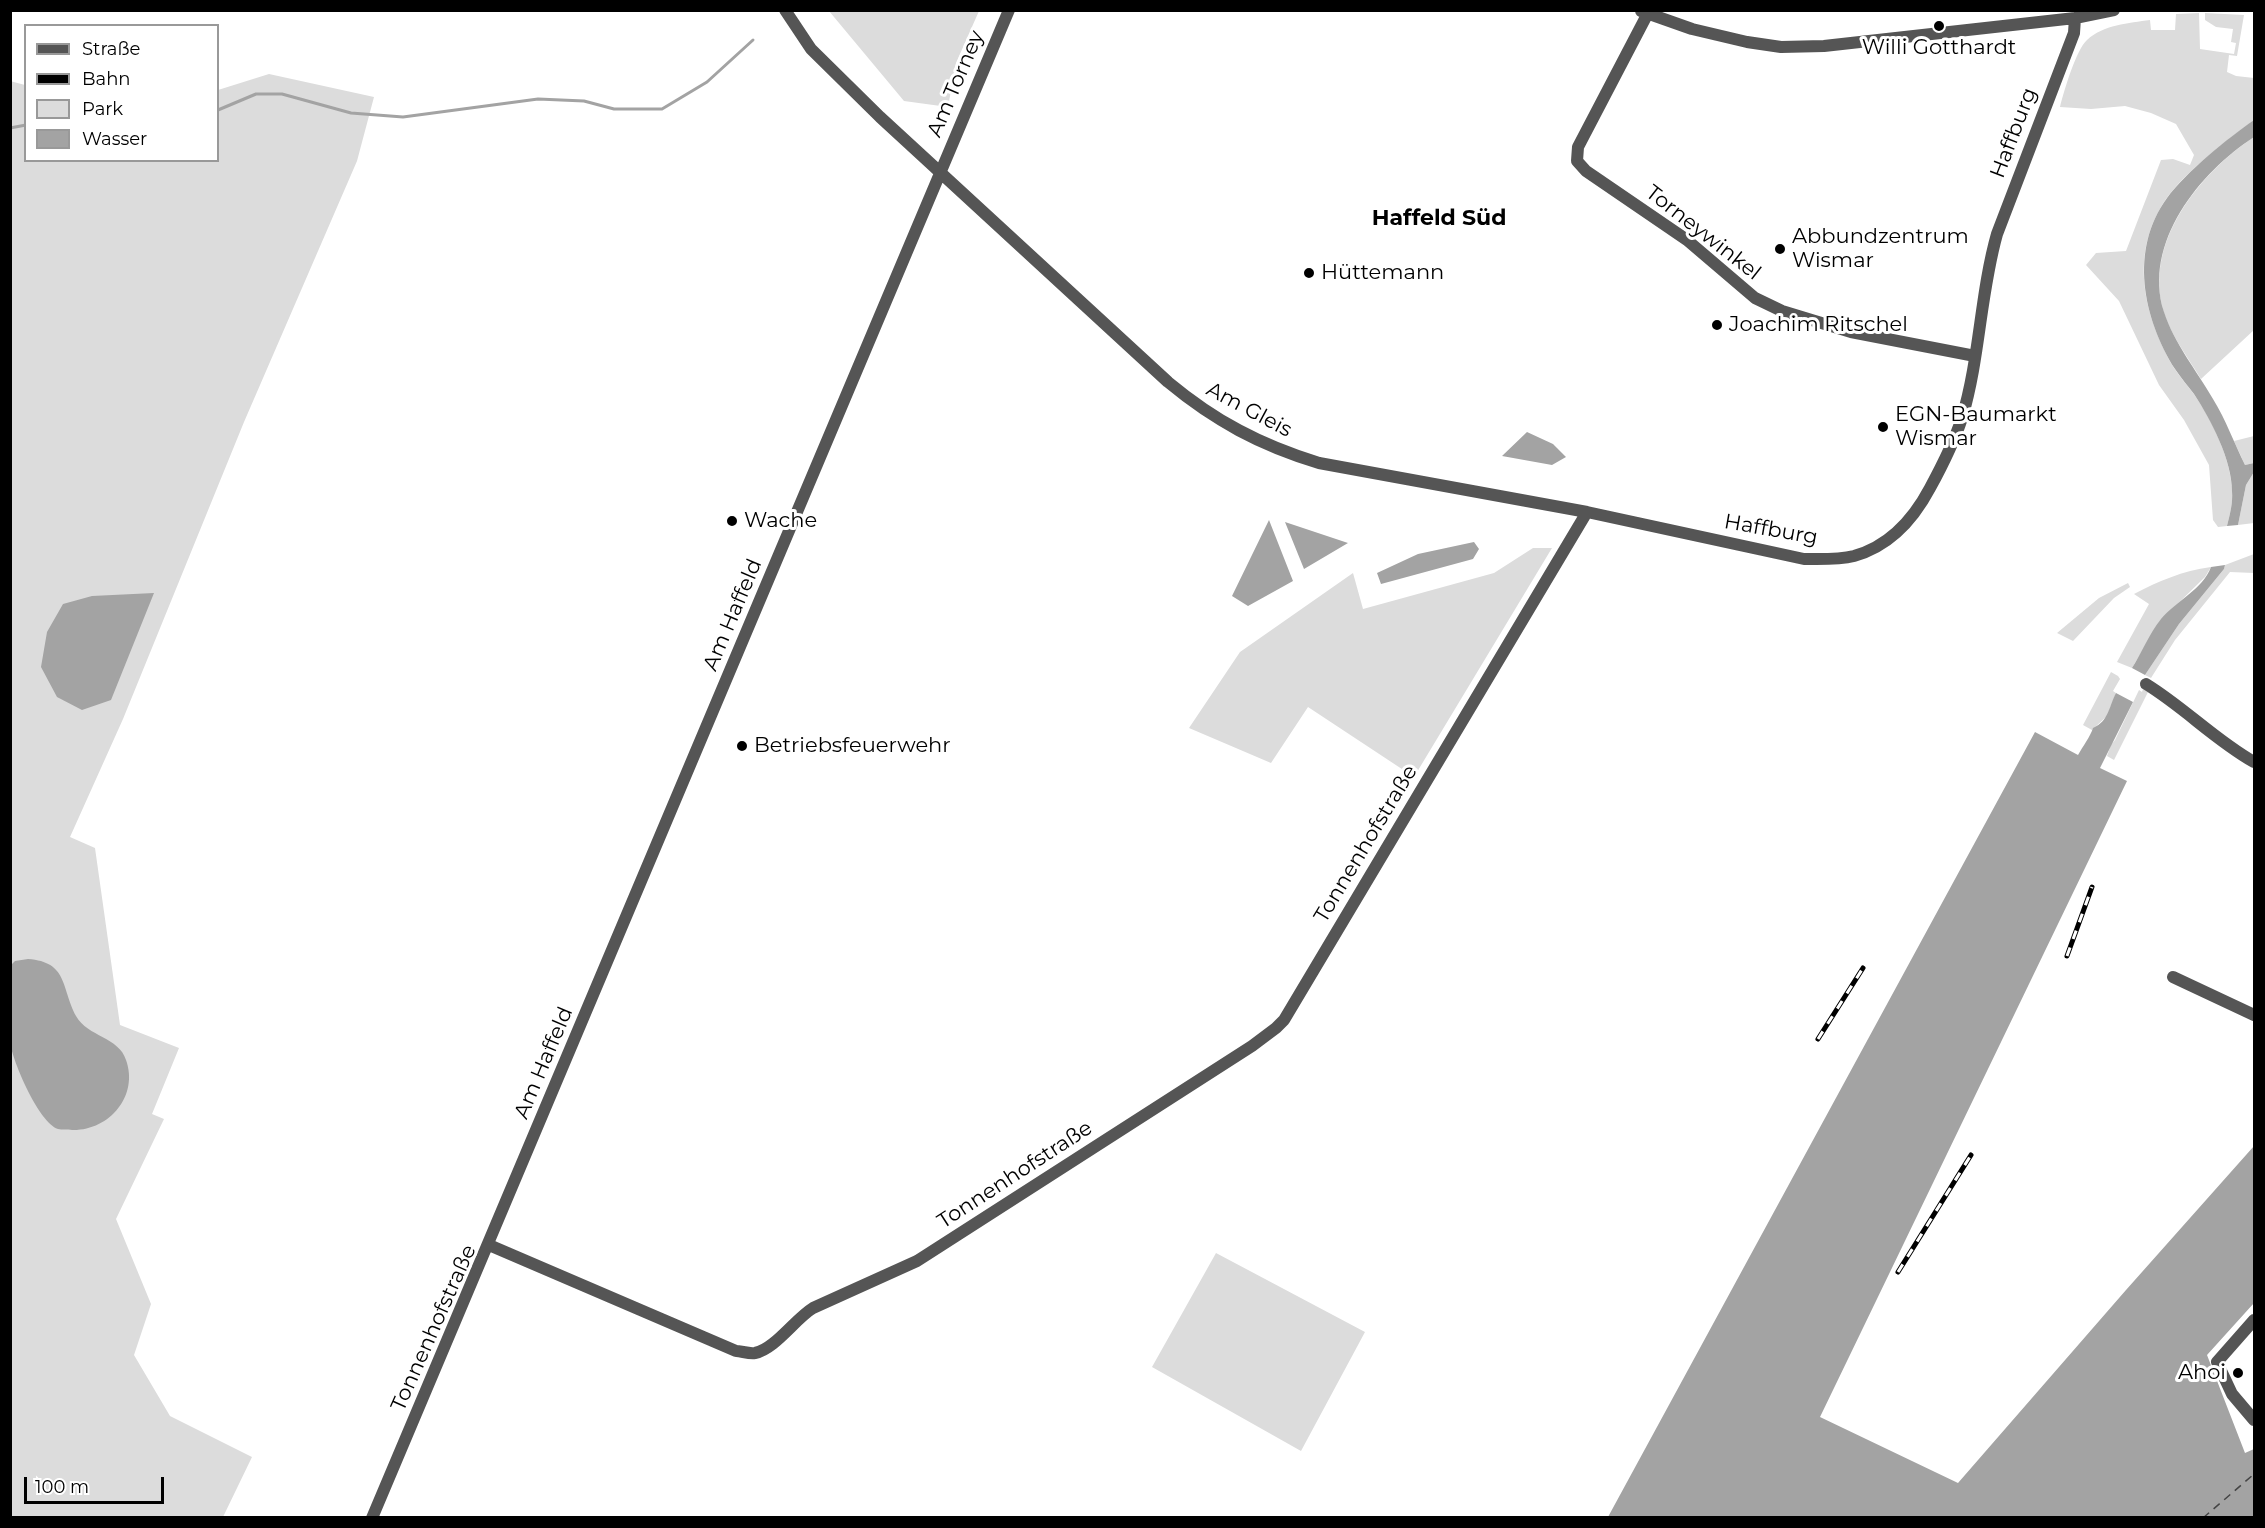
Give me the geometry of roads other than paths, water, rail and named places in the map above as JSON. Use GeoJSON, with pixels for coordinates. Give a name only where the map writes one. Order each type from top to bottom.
{"type":"FeatureCollection","features":[{"type":"Feature","properties":{"kind":"street"},"geometry":{"type":"LineString","coordinates":[[785,10],[811,49],[939,173]]}},
{"type":"Feature","properties":{"kind":"street","name":"Am Torney"},"geometry":{"type":"LineString","coordinates":[[939,173],[1009,10]]}},
{"type":"Feature","properties":{"kind":"street"},"geometry":{"type":"LineString","coordinates":[[1644,12],[1692,29],[1747,42],[1800,47],[2075,18],[2114,10]]}},
{"type":"Feature","properties":{"kind":"street","name":"Torneywinkel"},"geometry":{"type":"LineString","coordinates":[[1644,12],[1578,147],[1577,161],[1586,171],[1687,240],[1755,298],[1782,311],[1851,332],[1975,356]]}},
{"type":"Feature","properties":{"kind":"street","name":"Haffburg"},"geometry":{"type":"LineString","coordinates":[[1587,512],[1804,559],[1830,560],[1862,553],[1889,539],[1906,525],[1919,508],[1943,464],[1962,417],[1975,356],[1990,259],[1997,234],[2073,33],[2075,18]]}},
{"type":"Feature","properties":{"kind":"street","name":"Am Haffeld"},"geometry":{"type":"LineString","coordinates":[[489,1245],[939,173]]}},
{"type":"Feature","properties":{"kind":"street","name":"Am Gleis"},"geometry":{"type":"LineString","coordinates":[[939,173],[1168,382],[1222,423],[1284,452],[1318,463],[1587,512]]}},
{"type":"Feature","properties":{"kind":"street","name":"Tonnenhofstraße"},"geometry":{"type":"LineString","coordinates":[[372,1518],[489,1245],[735,1351],[755,1353],[770,1346],[802,1315],[813,1308],[917,1262],[1252,1046],[1276,1028],[1284,1020],[1587,512]]}},
{"type":"Feature","properties":{"kind":"street"},"geometry":{"type":"LineString","coordinates":[[2146,684],[2172,700],[2220,741],[2254,762]]}},
{"type":"Feature","properties":{"kind":"street"},"geometry":{"type":"LineString","coordinates":[[2173,977],[2254,1015]]}},
{"type":"Feature","properties":{"kind":"street"},"geometry":{"type":"LineString","coordinates":[[2254,1320],[2217,1362],[2232,1394],[2254,1420]]}},
{"type":"Feature","properties":{"kind":"water"},"geometry":{"type":"Polygon","coordinates":[[[2254,120],[2254,137],[2214,169],[2180,212],[2161,260],[2159,286],[2164,312],[2174,335],[2218,407],[2245,465],[2254,463],[2254,472],[2246,485],[2238,525],[2227,526],[2232,495],[2228,466],[2207,416],[2175,369],[2155,328],[2148,306],[2144,262],[2155,218],[2167,198],[2208,156],[2254,120]]]}},
{"type":"Feature","properties":{"kind":"water"},"geometry":{"type":"Polygon","coordinates":[[[1527,432],[1553,444],[1566,457],[1552,465],[1502,456],[1527,432]]]}},
{"type":"Feature","properties":{"kind":"water"},"geometry":{"type":"Polygon","coordinates":[[[1269,520],[1293,581],[1248,606],[1232,596],[1269,520]]]}},
{"type":"Feature","properties":{"kind":"water"},"geometry":{"type":"Polygon","coordinates":[[[1285,522],[1348,543],[1304,569],[1285,522]]]}},
{"type":"Feature","properties":{"kind":"water"},"geometry":{"type":"Polygon","coordinates":[[[1474,542],[1479,549],[1473,559],[1381,584],[1377,573],[1418,554],[1474,542]]]}},
{"type":"Feature","properties":{"kind":"water"},"geometry":{"type":"Polygon","coordinates":[[[2225,565],[2179,624],[2145,675],[2132,668],[2153,631],[2167,612],[2202,582],[2211,567],[2225,565]]]}},
{"type":"Feature","properties":{"kind":"water"},"geometry":{"type":"Polygon","coordinates":[[[154,593],[111,700],[82,710],[57,697],[41,667],[47,632],[63,604],[92,596],[154,593]]]}},
{"type":"Feature","properties":{"kind":"water"},"geometry":{"type":"Polygon","coordinates":[[[2116,693],[2133,702],[2100,768],[2127,781],[1820,1417],[1958,1483],[2254,1146],[2254,1303],[2207,1355],[2245,1453],[2254,1449],[2254,1517],[1608,1517],[2035,732],[2078,755],[2093,728],[2105,717],[2116,693]]]}},
{"type":"Feature","properties":{"kind":"water"},"geometry":{"type":"Polygon","coordinates":[[[28,959],[41,961],[57,971],[81,1023],[117,1046],[126,1060],[129,1073],[124,1098],[118,1109],[98,1125],[72,1130],[58,1129],[51,1124],[36,1105],[13,1056],[10,1041],[11,965],[15,961],[28,959]]]}},
{"type":"Feature","properties":{"kind":"waterway"},"geometry":{"type":"LineString","coordinates":[[219,110],[256,94],[282,94],[351,113],[403,117],[538,99],[584,101],[614,109],[662,109],[707,82],[753,40]]}},
{"type":"Feature","properties":{"kind":"waterway"},"geometry":{"type":"LineString","coordinates":[[10,128],[24,125]]}},
{"type":"Feature","properties":{"kind":"railway"},"geometry":{"type":"LineString","coordinates":[[2067,956],[2092,887]]}},
{"type":"Feature","properties":{"kind":"railway"},"geometry":{"type":"LineString","coordinates":[[1818,1039],[1863,968]]}},
{"type":"Feature","properties":{"kind":"railway"},"geometry":{"type":"LineString","coordinates":[[1898,1272],[1971,1155]]}},
{"type":"Feature","properties":{"kind":"place","name":"Willi Gotthardt"},"geometry":{"type":"Point","coordinates":[1939,26]}},
{"type":"Feature","properties":{"kind":"place","name":"Abbundzentrum Wismar"},"geometry":{"type":"Point","coordinates":[1780,249]}},
{"type":"Feature","properties":{"kind":"place","name":"Hüttemann"},"geometry":{"type":"Point","coordinates":[1309,273]}},
{"type":"Feature","properties":{"kind":"place","name":"Joachim Ritschel"},"geometry":{"type":"Point","coordinates":[1717,325]}},
{"type":"Feature","properties":{"kind":"place","name":"EGN-Baumarkt Wismar"},"geometry":{"type":"Point","coordinates":[1883,427]}},
{"type":"Feature","properties":{"kind":"place","name":"Wache"},"geometry":{"type":"Point","coordinates":[732,521]}},
{"type":"Feature","properties":{"kind":"place","name":"Betriebsfeuerwehr"},"geometry":{"type":"Point","coordinates":[742,746]}},
{"type":"Feature","properties":{"kind":"place","name":"Ahoi"},"geometry":{"type":"Point","coordinates":[2238,1373]}},
{"type":"Feature","properties":{"kind":"district","name":"Haffeld Süd"},"geometry":{"type":"Point","coordinates":[1439,219]}}]}
